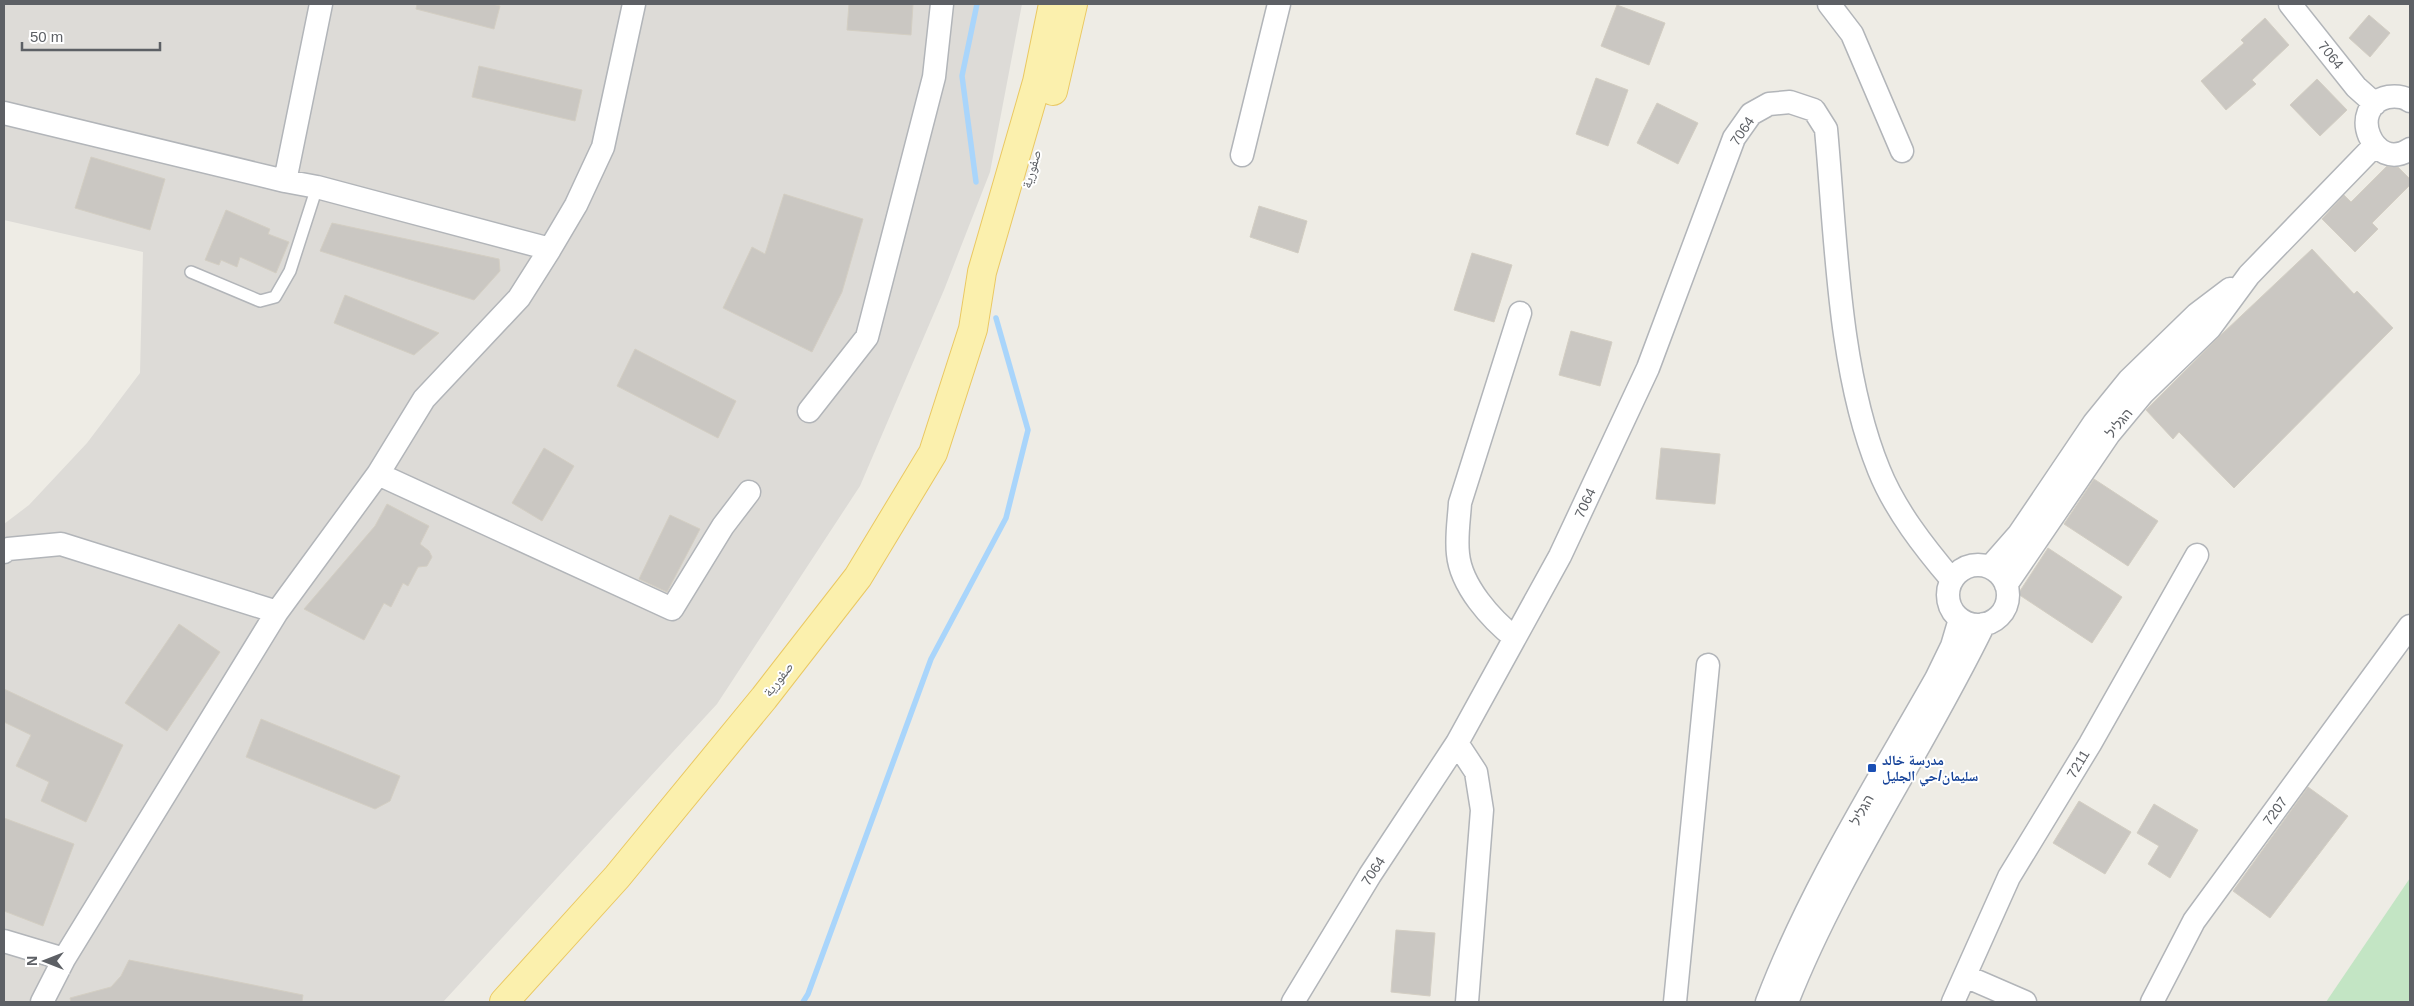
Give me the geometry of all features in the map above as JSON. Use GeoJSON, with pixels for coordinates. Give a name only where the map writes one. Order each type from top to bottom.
{"type":"FeatureCollection","features":[{"type":"Feature","properties":{"kind":"main road","name":"صفورية"},"geometry":{"type":"LineString","coordinates":[[506,997],[617,877],[764,698],[858,577],[933,453],[973,329],[982,272],[1037,82],[1053,4]]}},
{"type":"Feature","properties":{"kind":"main road","name":"صفورية"},"geometry":{"type":"LineString","coordinates":[[973,329],[997,285],[1055,86],[1073,4]]}},
{"type":"Feature","properties":{"kind":"street"},"geometry":{"type":"LineString","coordinates":[[285,181],[321,4]]}},
{"type":"Feature","properties":{"kind":"street"},"geometry":{"type":"LineString","coordinates":[[42,1002],[64,959],[277,612],[378,474],[424,399],[519,298],[550,249],[576,204],[603,147],[634,4]]}},
{"type":"Feature","properties":{"kind":"street"},"geometry":{"type":"LineString","coordinates":[[809,411],[867,338],[934,77],[942,4]]}},
{"type":"Feature","properties":{"kind":"street"},"geometry":{"type":"LineString","coordinates":[[1242,155],[1279,4]]}},
{"type":"Feature","properties":{"kind":"street"},"geometry":{"type":"LineString","coordinates":[[1829,4],[1852,34],[1902,150]]}},
{"type":"Feature","properties":{"kind":"street","name":"7064"},"geometry":{"type":"LineString","coordinates":[[2290,4],[2356,87],[2375,104]]}},
{"type":"Feature","properties":{"kind":"street"},"geometry":{"type":"LineString","coordinates":[[2410,101],[2395,96],[2384,98],[2375,104],[2368,114],[2366,125],[2368,136],[2384,152],[2395,154],[2410,149]]}},
{"type":"Feature","properties":{"kind":"street","name":"7064"},"geometry":{"type":"LineString","coordinates":[[1293,1002],[1370,875],[1457,743],[1560,556],[1648,368],[1734,138],[1751,114],[1769,104],[1790,102],[1814,110],[1826,129],[1842,302],[1853,384],[1864,427],[1879,471],[1908,523],[1952,580]]}},
{"type":"Feature","properties":{"kind":"street"},"geometry":{"type":"LineString","coordinates":[[4,113],[285,181],[317,187],[550,249]]}},
{"type":"Feature","properties":{"kind":"street","name":"הגליל"},"geometry":{"type":"LineString","coordinates":[[2006,585],[2109,434],[2143,393],[2210,328],[2249,275],[2375,145]]}},
{"type":"Feature","properties":{"kind":"street","name":"הגליל"},"geometry":{"type":"LineString","coordinates":[[1990,567],[2019,534],[2094,423],[2129,380],[2197,314],[2249,275]]}},
{"type":"Feature","properties":{"kind":"street"},"geometry":{"type":"LineString","coordinates":[[1515,638],[1495,623],[1480,604],[1467,580],[1458,555],[1458,532],[1460,503],[1520,313]]}},
{"type":"Feature","properties":{"kind":"street"},"geometry":{"type":"LineString","coordinates":[[378,474],[672,609],[723,526],[749,492]]}},
{"type":"Feature","properties":{"kind":"street"},"geometry":{"type":"LineString","coordinates":[[4,552],[8,549],[61,544],[277,612]]}},
{"type":"Feature","properties":{"kind":"street","name":"7211"},"geometry":{"type":"LineString","coordinates":[[1953,1002],[2009,877],[2090,744],[2197,555]]}},
{"type":"Feature","properties":{"kind":"street"},"geometry":{"type":"LineString","coordinates":[[1978,564],[1990,567],[2000,573],[2006,585],[2008,595],[2006,607],[2000,617],[1984,624],[1972,624],[1960,619],[1950,607],[1947,595],[1956,573],[1966,567],[1978,564]]}},
{"type":"Feature","properties":{"kind":"street","name":"הגליל"},"geometry":{"type":"LineString","coordinates":[[1767,1002],[1776,978],[1827,872],[1936,679],[1952,646],[1960,619]]}},
{"type":"Feature","properties":{"kind":"street","name":"הגליל"},"geometry":{"type":"LineString","coordinates":[[1787,1002],[1844,881],[1953,688],[1984,624]]}},
{"type":"Feature","properties":{"kind":"street","name":"7207"},"geometry":{"type":"LineString","coordinates":[[2152,1002],[2194,921],[2410,626]]}},
{"type":"Feature","properties":{"kind":"street"},"geometry":{"type":"LineString","coordinates":[[1675,1002],[1708,665]]}},
{"type":"Feature","properties":{"kind":"street"},"geometry":{"type":"LineString","coordinates":[[1457,743],[1476,772],[1482,810],[1467,1002]]}},
{"type":"Feature","properties":{"kind":"street"},"geometry":{"type":"LineString","coordinates":[[4,941],[64,959]]}},
{"type":"Feature","properties":{"kind":"street"},"geometry":{"type":"LineString","coordinates":[[1965,976],[2025,1002]]}},
{"type":"Feature","properties":{"kind":"lane"},"geometry":{"type":"LineString","coordinates":[[191,272],[260,301],[275,297],[290,271],[317,187]]}},
{"type":"Feature","properties":{"kind":"shaded area"},"geometry":{"type":"Polygon","coordinates":[[[4,4],[1022,4],[990,172],[944,290],[860,486],[717,704],[443,1002],[4,1002],[4,524],[29,505],[87,443],[140,373],[143,252],[4,220],[4,4]]]}},
{"type":"Feature","properties":{"kind":"green space"},"geometry":{"type":"Polygon","coordinates":[[[2410,878],[2410,1002],[2326,1002],[2410,878]]]}},
{"type":"Feature","properties":{"kind":"building"},"geometry":{"type":"Polygon","coordinates":[[[417,4],[492,4],[500,6],[494,29],[416,9],[417,4]]]}},
{"type":"Feature","properties":{"kind":"building"},"geometry":{"type":"Polygon","coordinates":[[[849,4],[913,4],[911,35],[847,30],[849,4]]]}},
{"type":"Feature","properties":{"kind":"building"},"geometry":{"type":"Polygon","coordinates":[[[1617,5],[1665,23],[1649,65],[1601,46],[1617,5]]]}},
{"type":"Feature","properties":{"kind":"building"},"geometry":{"type":"Polygon","coordinates":[[[2369,15],[2390,33],[2370,57],[2349,38],[2369,15]]]}},
{"type":"Feature","properties":{"kind":"building"},"geometry":{"type":"Polygon","coordinates":[[[2265,18],[2289,45],[2252,80],[2256,84],[2226,110],[2201,81],[2244,43],[2241,40],[2265,18]]]}},
{"type":"Feature","properties":{"kind":"building"},"geometry":{"type":"Polygon","coordinates":[[[479,66],[582,90],[575,121],[472,97],[479,66]]]}},
{"type":"Feature","properties":{"kind":"building"},"geometry":{"type":"Polygon","coordinates":[[[1596,78],[1628,90],[1608,146],[1576,134],[1596,78]]]}},
{"type":"Feature","properties":{"kind":"building"},"geometry":{"type":"Polygon","coordinates":[[[2317,79],[2347,110],[2320,136],[2290,105],[2317,79]]]}},
{"type":"Feature","properties":{"kind":"building"},"geometry":{"type":"Polygon","coordinates":[[[1657,103],[1698,123],[1678,164],[1637,143],[1657,103]]]}},
{"type":"Feature","properties":{"kind":"building"},"geometry":{"type":"Polygon","coordinates":[[[91,157],[165,179],[150,230],[75,208],[91,157]]]}},
{"type":"Feature","properties":{"kind":"building"},"geometry":{"type":"Polygon","coordinates":[[[2387,166],[2398,167],[2410,179],[2410,185],[2372,223],[2378,229],[2355,252],[2322,219],[2344,195],[2351,202],[2387,166]]]}},
{"type":"Feature","properties":{"kind":"building"},"geometry":{"type":"Polygon","coordinates":[[[784,194],[863,219],[842,292],[812,352],[723,308],[752,247],[765,254],[784,194]]]}},
{"type":"Feature","properties":{"kind":"building"},"geometry":{"type":"Polygon","coordinates":[[[1259,206],[1307,221],[1298,253],[1250,237],[1259,206]]]}},
{"type":"Feature","properties":{"kind":"building"},"geometry":{"type":"Polygon","coordinates":[[[226,210],[270,229],[268,234],[289,242],[276,273],[240,257],[237,267],[221,260],[219,265],[205,260],[226,210]]]}},
{"type":"Feature","properties":{"kind":"building"},"geometry":{"type":"Polygon","coordinates":[[[332,223],[499,259],[500,271],[474,300],[320,251],[332,223]]]}},
{"type":"Feature","properties":{"kind":"building"},"geometry":{"type":"Polygon","coordinates":[[[2312,249],[2354,294],[2357,291],[2393,328],[2234,488],[2179,432],[2173,439],[2146,410],[2223,333],[2312,249]]]}},
{"type":"Feature","properties":{"kind":"building"},"geometry":{"type":"Polygon","coordinates":[[[1472,253],[1512,265],[1494,322],[1454,310],[1472,253]]]}},
{"type":"Feature","properties":{"kind":"building"},"geometry":{"type":"Polygon","coordinates":[[[345,295],[439,333],[414,355],[334,323],[345,295]]]}},
{"type":"Feature","properties":{"kind":"building"},"geometry":{"type":"Polygon","coordinates":[[[1571,331],[1612,342],[1600,386],[1559,375],[1571,331]]]}},
{"type":"Feature","properties":{"kind":"building"},"geometry":{"type":"Polygon","coordinates":[[[635,349],[736,401],[718,438],[617,386],[635,349]]]}},
{"type":"Feature","properties":{"kind":"building"},"geometry":{"type":"Polygon","coordinates":[[[544,448],[574,466],[542,521],[512,503],[544,448]]]}},
{"type":"Feature","properties":{"kind":"building"},"geometry":{"type":"Polygon","coordinates":[[[1661,448],[1720,454],[1715,504],[1656,499],[1661,448]]]}},
{"type":"Feature","properties":{"kind":"building"},"geometry":{"type":"Polygon","coordinates":[[[2094,479],[2158,521],[2128,566],[2064,524],[2094,479]]]}},
{"type":"Feature","properties":{"kind":"building"},"geometry":{"type":"Polygon","coordinates":[[[387,504],[429,526],[420,544],[429,551],[432,557],[427,566],[418,567],[408,586],[403,583],[391,607],[384,603],[364,640],[304,609],[375,526],[387,504]]]}},
{"type":"Feature","properties":{"kind":"building"},"geometry":{"type":"Polygon","coordinates":[[[670,515],[700,529],[667,592],[639,579],[670,515]]]}},
{"type":"Feature","properties":{"kind":"building"},"geometry":{"type":"Polygon","coordinates":[[[2048,548],[2122,597],[2092,643],[2018,594],[2048,548]]]}},
{"type":"Feature","properties":{"kind":"building"},"geometry":{"type":"Polygon","coordinates":[[[179,624],[220,652],[167,731],[125,703],[179,624]]]}},
{"type":"Feature","properties":{"kind":"building"},"geometry":{"type":"Polygon","coordinates":[[[4,689],[123,745],[86,822],[41,801],[49,782],[16,766],[31,735],[4,722],[4,689]]]}},
{"type":"Feature","properties":{"kind":"building"},"geometry":{"type":"Polygon","coordinates":[[[261,719],[400,776],[390,801],[375,809],[246,757],[261,719]]]}},
{"type":"Feature","properties":{"kind":"building"},"geometry":{"type":"Polygon","coordinates":[[[2308,787],[2348,816],[2270,918],[2233,891],[2308,787]]]}},
{"type":"Feature","properties":{"kind":"building"},"geometry":{"type":"Polygon","coordinates":[[[2079,801],[2131,832],[2105,874],[2053,843],[2079,801]]]}},
{"type":"Feature","properties":{"kind":"building"},"geometry":{"type":"Polygon","coordinates":[[[2154,804],[2198,830],[2170,878],[2148,864],[2159,846],[2137,833],[2154,804]]]}},
{"type":"Feature","properties":{"kind":"building"},"geometry":{"type":"Polygon","coordinates":[[[4,818],[74,844],[43,926],[4,911],[4,818]]]}},
{"type":"Feature","properties":{"kind":"building"},"geometry":{"type":"Polygon","coordinates":[[[1396,930],[1435,933],[1430,996],[1391,992],[1396,930]]]}},
{"type":"Feature","properties":{"kind":"building"},"geometry":{"type":"Polygon","coordinates":[[[129,960],[303,995],[302,1002],[71,1002],[70,998],[111,987],[121,976],[129,960]]]}},
{"type":"Feature","properties":{"kind":"waterway"},"geometry":{"type":"LineString","coordinates":[[976,182],[962,76],[977,4]]}},
{"type":"Feature","properties":{"kind":"waterway"},"geometry":{"type":"LineString","coordinates":[[803,1002],[808,994],[931,659],[1006,518],[1028,430],[996,318]]}},
{"type":"Feature","properties":{"kind":"place","name":"مدرسة خالد سليمان/حي الجليل"},"geometry":{"type":"Point","coordinates":[1872,768]}}]}
